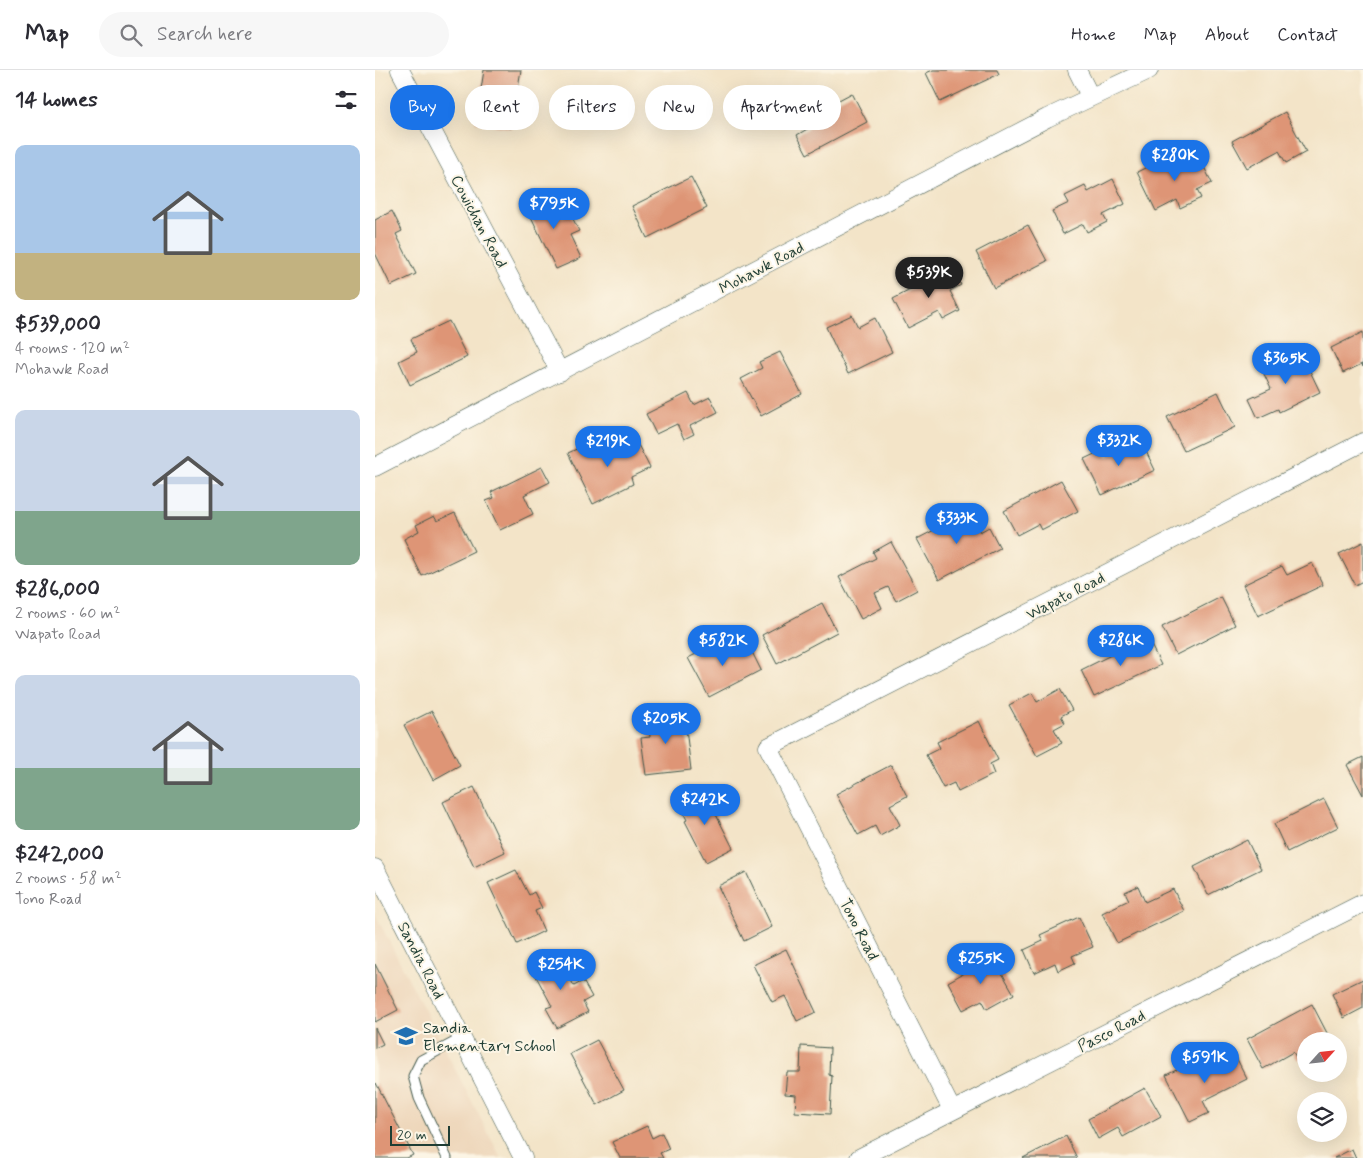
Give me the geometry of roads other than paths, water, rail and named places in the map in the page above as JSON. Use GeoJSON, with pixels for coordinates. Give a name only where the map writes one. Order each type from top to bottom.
{"type":"FeatureCollection","features":[{"type":"Feature","properties":{"kind":"street","name":"Cowichan Road"},"geometry":{"type":"LineString","coordinates":[[400,70],[560,372]]}},
{"type":"Feature","properties":{"kind":"street"},"geometry":{"type":"LineString","coordinates":[[1077,70],[1090,96]]}},
{"type":"Feature","properties":{"kind":"street","name":"Mohawk Road"},"geometry":{"type":"LineString","coordinates":[[375,467],[1090,96],[1149,70]]}},
{"type":"Feature","properties":{"kind":"street","name":"Wapato Road"},"geometry":{"type":"LineString","coordinates":[[768,747],[1363,442]]}},
{"type":"Feature","properties":{"kind":"street","name":"Tono Road"},"geometry":{"type":"LineString","coordinates":[[768,747],[952,1110]]}},
{"type":"Feature","properties":{"kind":"street","name":"Sandia Road"},"geometry":{"type":"LineString","coordinates":[[377,879],[462,1038],[523,1158]]}},
{"type":"Feature","properties":{"kind":"street","name":"Pasco Road"},"geometry":{"type":"LineString","coordinates":[[859,1158],[1363,903]]}},
{"type":"Feature","properties":{"kind":"lane"},"geometry":{"type":"LineString","coordinates":[[447,1158],[419,1098],[413,1076],[421,1060],[462,1038]]}},
{"type":"Feature","properties":{"kind":"place","name":"Sandia Elementary School"},"geometry":{"type":"Point","coordinates":[406,1036]}}]}
